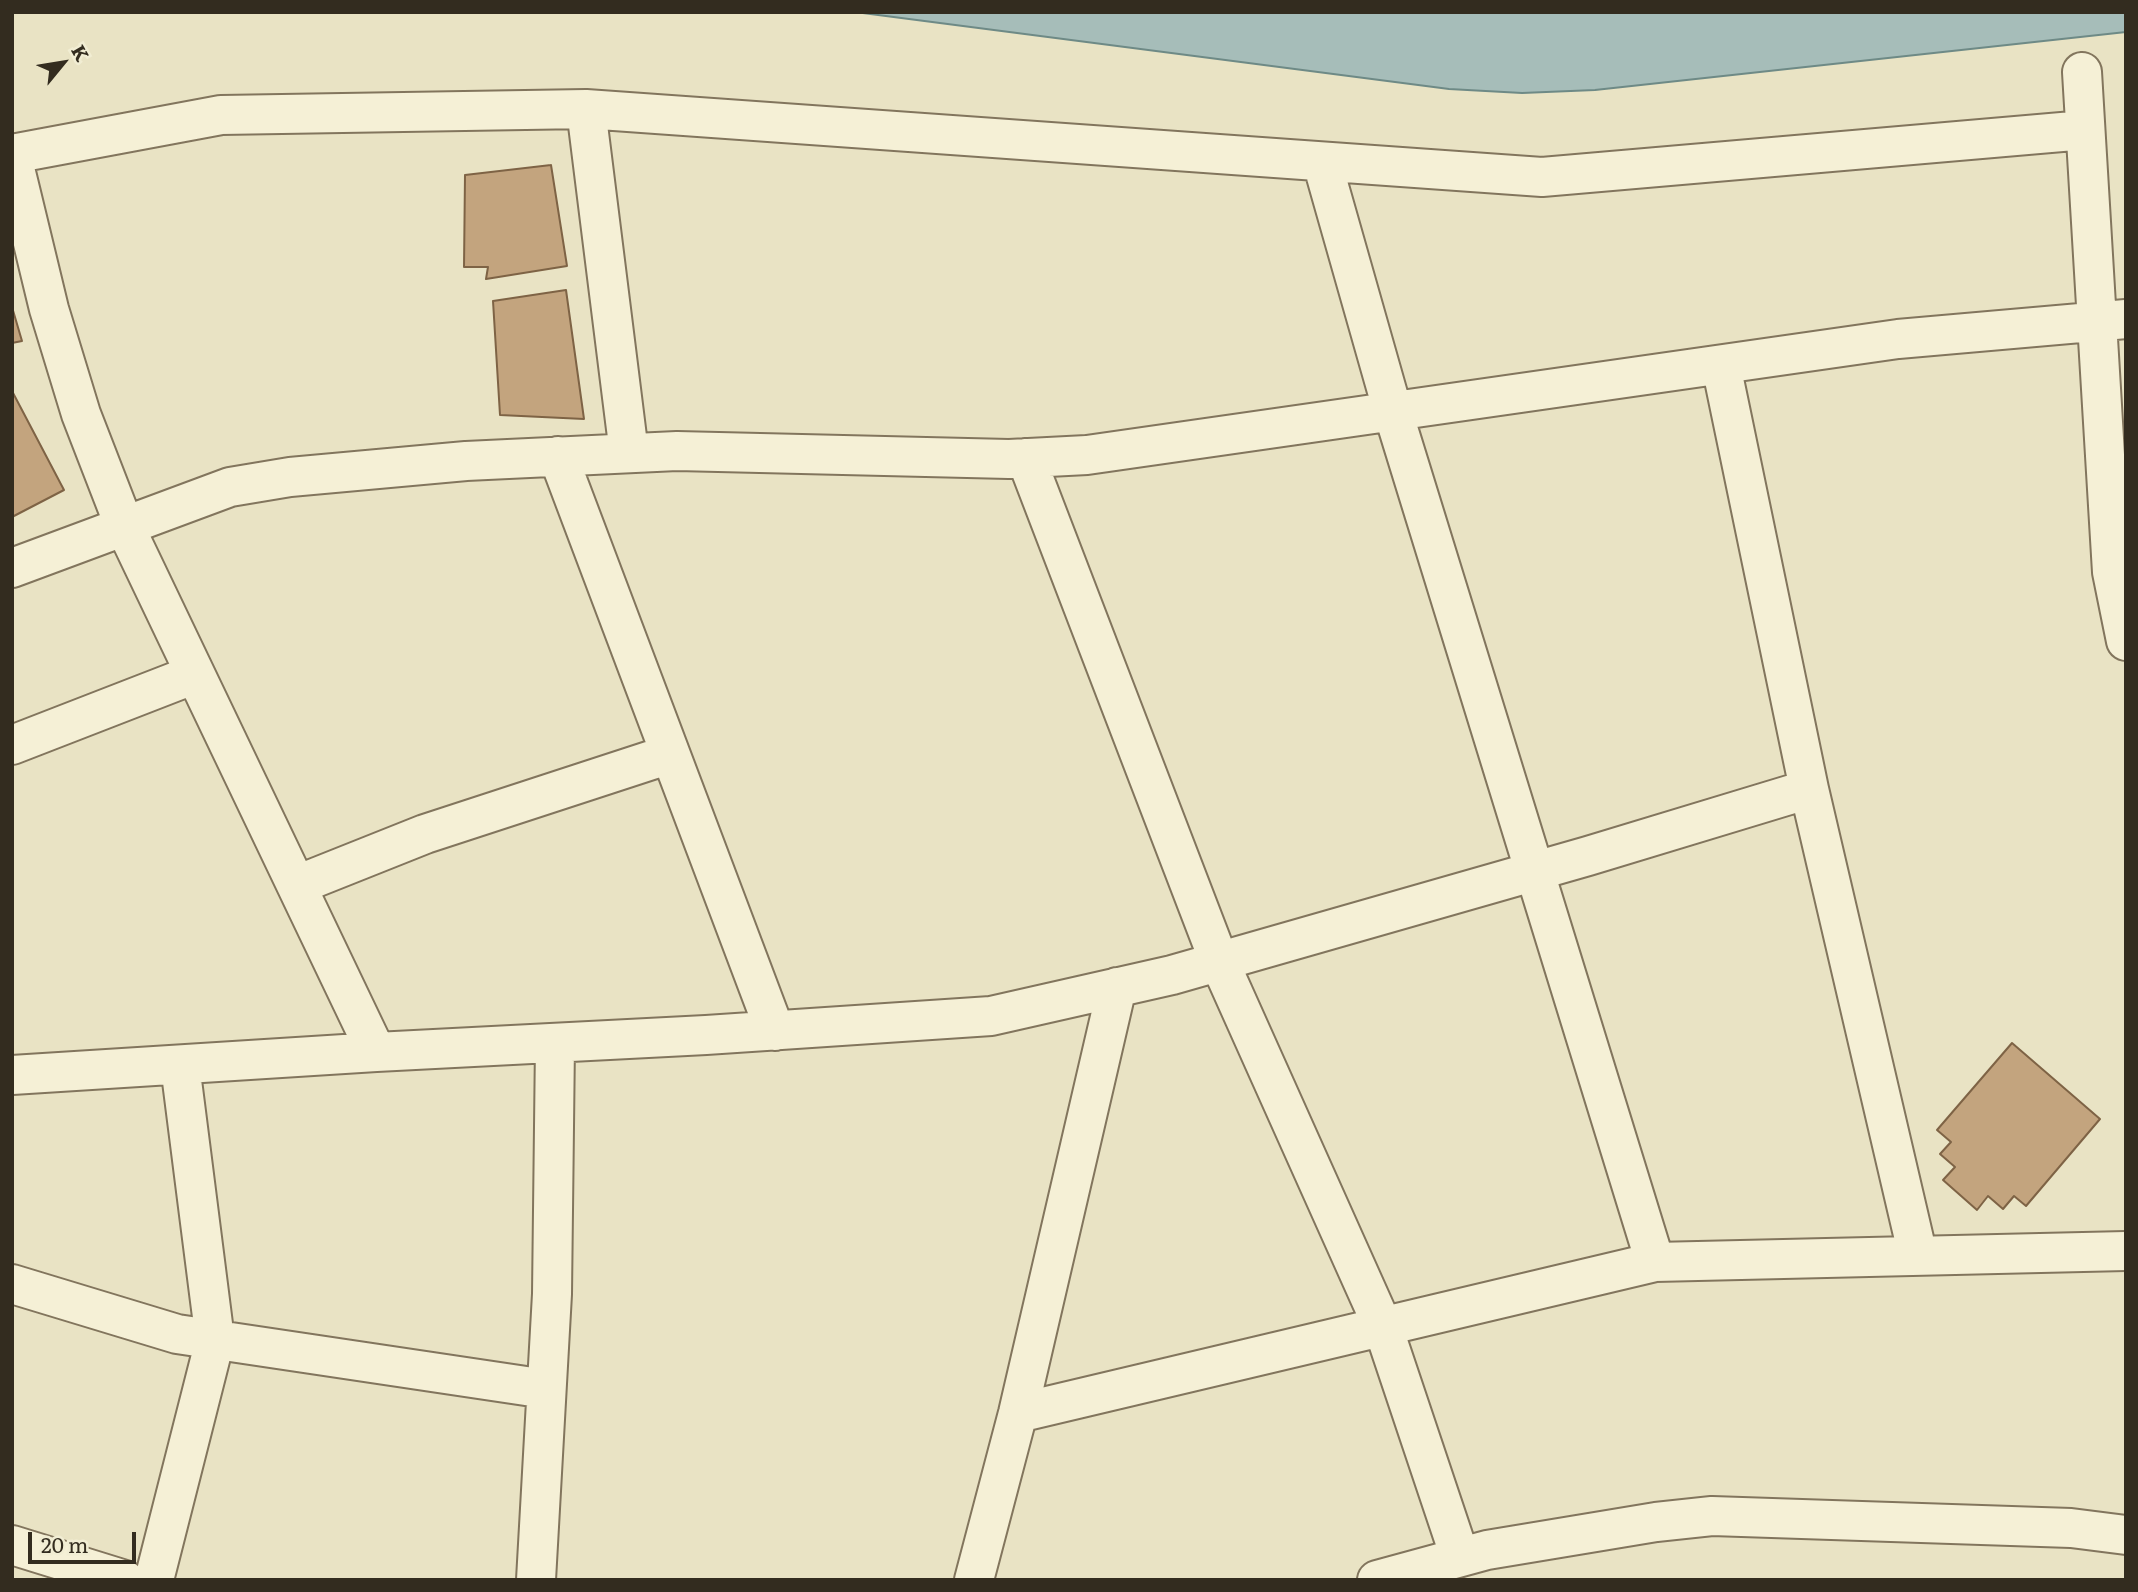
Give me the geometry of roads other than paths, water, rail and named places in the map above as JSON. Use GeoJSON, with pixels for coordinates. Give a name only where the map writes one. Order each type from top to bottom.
{"type":"FeatureCollection","features":[{"type":"Feature","properties":{"kind":"street"},"geometry":{"type":"LineString","coordinates":[[2082,72],[2085,130],[2111,320],[2112,572],[2126,641]]}},
{"type":"Feature","properties":{"kind":"street"},"geometry":{"type":"LineString","coordinates":[[376,1052],[124,525],[81,414],[61,349],[12,155],[221,115],[586,109],[1542,177],[2085,130]]}},
{"type":"Feature","properties":{"kind":"street"},"geometry":{"type":"LineString","coordinates":[[586,109],[629,453]]}},
{"type":"Feature","properties":{"kind":"street"},"geometry":{"type":"LineString","coordinates":[[1322,162],[1393,411],[1656,1262]]}},
{"type":"Feature","properties":{"kind":"street"},"geometry":{"type":"LineString","coordinates":[[12,568],[230,487],[290,477],[466,461],[677,450],[1026,458],[1087,455],[1898,339],[2111,320]]}},
{"type":"Feature","properties":{"kind":"street"},"geometry":{"type":"LineString","coordinates":[[1721,365],[1809,789],[1918,1256]]}},
{"type":"Feature","properties":{"kind":"street"},"geometry":{"type":"LineString","coordinates":[[558,456],[775,1031]]}},
{"type":"Feature","properties":{"kind":"street"},"geometry":{"type":"LineString","coordinates":[[1026,458],[1219,961],[1383,1327],[1460,1557]]}},
{"type":"Feature","properties":{"kind":"street"},"geometry":{"type":"LineString","coordinates":[[12,745],[195,674]]}},
{"type":"Feature","properties":{"kind":"street"},"geometry":{"type":"LineString","coordinates":[[296,886],[425,834],[670,754]]}},
{"type":"Feature","properties":{"kind":"street"},"geometry":{"type":"LineString","coordinates":[[12,1075],[991,1016],[1219,961],[1535,872],[1809,789]]}},
{"type":"Feature","properties":{"kind":"street"},"geometry":{"type":"LineString","coordinates":[[974,1580],[1018,1413],[1117,987]]}},
{"type":"Feature","properties":{"kind":"street"},"geometry":{"type":"LineString","coordinates":[[536,1580],[552,1294],[555,1043]]}},
{"type":"Feature","properties":{"kind":"street"},"geometry":{"type":"LineString","coordinates":[[154,1580],[215,1340],[180,1065]]}},
{"type":"Feature","properties":{"kind":"street"},"geometry":{"type":"LineString","coordinates":[[1018,1413],[1656,1262],[2126,1251]]}},
{"type":"Feature","properties":{"kind":"street"},"geometry":{"type":"LineString","coordinates":[[12,1284],[177,1334],[546,1390]]}},
{"type":"Feature","properties":{"kind":"street"},"geometry":{"type":"LineString","coordinates":[[1377,1580],[1487,1550],[1712,1516],[2071,1528],[2126,1535]]}},
{"type":"Feature","properties":{"kind":"street"},"geometry":{"type":"LineString","coordinates":[[12,1545],[125,1580]]}},
{"type":"Feature","properties":{"kind":"water"},"geometry":{"type":"Polygon","coordinates":[[[855,12],[2126,12],[2126,32],[1595,90],[1522,93],[1449,89],[855,12]]]}}]}
